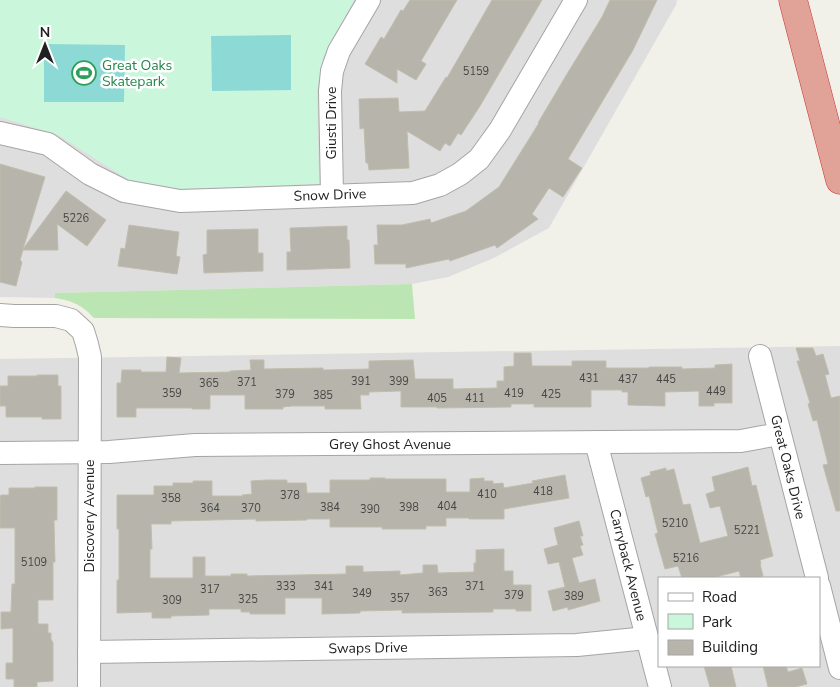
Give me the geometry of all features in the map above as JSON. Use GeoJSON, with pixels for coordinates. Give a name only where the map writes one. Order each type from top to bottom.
{"type":"FeatureCollection","features":[{"type":"Feature","properties":{"kind":"highway"},"geometry":{"type":"LineString","coordinates":[[793,0],[840,180]]}},
{"type":"Feature","properties":{"kind":"street","name":"Giusti Drive"},"geometry":{"type":"LineString","coordinates":[[332,195],[330,91],[332,71],[339,51],[369,0]]}},
{"type":"Feature","properties":{"kind":"street","name":"Snow Drive"},"geometry":{"type":"LineString","coordinates":[[0,133],[48,144],[90,174],[130,192],[180,201],[414,193],[440,186],[460,174],[479,159],[500,130],[576,0]]}},
{"type":"Feature","properties":{"kind":"street","name":"Discovery Avenue"},"geometry":{"type":"LineString","coordinates":[[0,315],[56,316],[71,320],[83,331],[88,344],[90,358],[89,687]]}},
{"type":"Feature","properties":{"kind":"street","name":"Great Oaks Drive"},"geometry":{"type":"LineString","coordinates":[[760,356],[817,577]]}},
{"type":"Feature","properties":{"kind":"street","name":"Grey Ghost Avenue"},"geometry":{"type":"LineString","coordinates":[[0,453],[90,453],[195,445],[741,440],[779,434]]}},
{"type":"Feature","properties":{"kind":"street","name":"Carryback Avenue"},"geometry":{"type":"LineString","coordinates":[[596,442],[660,687]]}},
{"type":"Feature","properties":{"kind":"street"},"geometry":{"type":"LineString","coordinates":[[820,590],[840,668]]}},
{"type":"Feature","properties":{"kind":"street","name":"Swaps Drive"},"geometry":{"type":"LineString","coordinates":[[89,652],[577,645],[647,638]]}},
{"type":"Feature","properties":{"kind":"shaded area"},"geometry":{"type":"Polygon","coordinates":[[[0,0],[677,0],[676,5],[549,228],[494,258],[448,277],[412,284],[55,293],[55,298],[0,297],[0,0]]]}},
{"type":"Feature","properties":{"kind":"shaded area"},"geometry":{"type":"Polygon","coordinates":[[[291,35],[291,90],[212,91],[211,36],[291,35]]]}},
{"type":"Feature","properties":{"kind":"shaded area","name":"Great Oaks Skatepark"},"geometry":{"type":"Polygon","coordinates":[[[44,44],[125,45],[124,102],[44,102],[44,44]]]}},
{"type":"Feature","properties":{"kind":"shaded area"},"geometry":{"type":"Polygon","coordinates":[[[840,346],[840,687],[0,687],[0,359],[840,346]]]}},
{"type":"Feature","properties":{"kind":"green space"},"geometry":{"type":"Polygon","coordinates":[[[0,0],[354,0],[323,57],[317,90],[319,184],[179,189],[129,180],[58,135],[0,117],[0,0]]]}},
{"type":"Feature","properties":{"kind":"green space"},"geometry":{"type":"Polygon","coordinates":[[[412,284],[415,319],[94,318],[77,304],[55,298],[55,293],[412,284]]]}},
{"type":"Feature","properties":{"kind":"building"},"geometry":{"type":"Polygon","coordinates":[[[410,0],[457,0],[421,61],[426,64],[416,80],[397,69],[397,83],[365,64],[381,37],[384,39],[401,10],[403,11],[410,0]]]}},
{"type":"Feature","properties":{"kind":"building"},"geometry":{"type":"Polygon","coordinates":[[[492,0],[542,0],[461,135],[458,133],[450,146],[445,143],[440,151],[407,131],[409,168],[369,170],[368,163],[366,163],[364,128],[360,129],[359,99],[398,98],[399,112],[425,111],[447,78],[492,0]]]}},
{"type":"Feature","properties":{"kind":"building"},"geometry":{"type":"Polygon","coordinates":[[[610,0],[657,0],[633,50],[568,159],[582,168],[563,197],[549,188],[532,214],[538,219],[497,248],[495,245],[450,261],[449,259],[406,268],[406,264],[375,264],[374,245],[378,245],[377,225],[402,225],[430,219],[431,223],[466,211],[499,187],[602,17],[610,0]]]}},
{"type":"Feature","properties":{"kind":"building"},"geometry":{"type":"Polygon","coordinates":[[[0,164],[45,177],[23,249],[66,191],[106,220],[87,246],[57,224],[58,250],[23,250],[16,286],[0,282],[0,164]]]}},
{"type":"Feature","properties":{"kind":"building"},"geometry":{"type":"Polygon","coordinates":[[[129,225],[179,232],[176,256],[180,257],[177,274],[118,266],[121,248],[125,249],[129,225]]]}},
{"type":"Feature","properties":{"kind":"building"},"geometry":{"type":"Polygon","coordinates":[[[347,226],[350,268],[287,270],[287,252],[291,252],[290,228],[347,226]]]}},
{"type":"Feature","properties":{"kind":"building"},"geometry":{"type":"Polygon","coordinates":[[[258,229],[258,253],[263,253],[263,271],[204,273],[203,255],[207,254],[207,230],[258,229]]]}},
{"type":"Feature","properties":{"kind":"building"},"geometry":{"type":"Polygon","coordinates":[[[796,348],[813,348],[816,356],[823,354],[829,374],[825,375],[831,398],[840,396],[840,511],[836,511],[823,465],[828,464],[817,420],[813,421],[808,404],[810,403],[797,361],[800,361],[796,348]]]}},
{"type":"Feature","properties":{"kind":"building"},"geometry":{"type":"Polygon","coordinates":[[[514,353],[531,353],[532,366],[572,366],[572,361],[606,361],[606,368],[715,368],[715,365],[732,364],[732,403],[714,403],[714,406],[699,406],[699,391],[665,392],[665,406],[628,405],[628,392],[622,392],[622,390],[591,390],[591,407],[534,407],[534,404],[511,404],[511,407],[401,407],[401,391],[369,392],[369,395],[360,395],[361,409],[325,409],[325,406],[292,406],[283,407],[283,409],[245,409],[245,395],[210,395],[210,409],[136,408],[136,417],[117,417],[117,383],[121,383],[122,370],[166,372],[167,357],[181,358],[179,373],[251,370],[250,360],[264,360],[264,369],[323,368],[323,370],[369,369],[369,361],[413,360],[415,379],[453,379],[453,389],[497,388],[497,381],[504,381],[504,367],[514,366],[514,353]]]}},
{"type":"Feature","properties":{"kind":"building"},"geometry":{"type":"Polygon","coordinates":[[[58,375],[58,386],[61,386],[61,419],[6,417],[6,406],[0,406],[0,386],[8,386],[8,376],[58,375]]]}},
{"type":"Feature","properties":{"kind":"building"},"geometry":{"type":"Polygon","coordinates":[[[748,467],[752,486],[756,485],[773,556],[760,560],[763,576],[741,577],[739,571],[716,577],[682,577],[678,566],[665,569],[655,534],[658,533],[649,496],[646,497],[641,478],[651,475],[650,472],[666,468],[666,471],[674,469],[683,505],[690,504],[700,543],[728,536],[720,506],[710,508],[706,494],[715,491],[712,477],[748,467]]]}},
{"type":"Feature","properties":{"kind":"building"},"geometry":{"type":"Polygon","coordinates":[[[565,475],[569,498],[504,509],[504,519],[446,518],[446,526],[426,526],[426,529],[330,527],[330,519],[171,521],[171,524],[151,524],[150,578],[193,578],[193,557],[205,557],[205,576],[231,576],[231,574],[247,574],[247,576],[346,574],[346,566],[363,566],[363,572],[400,571],[400,575],[423,573],[423,565],[437,565],[438,573],[474,572],[476,550],[504,549],[504,571],[513,571],[513,585],[531,585],[531,611],[493,609],[493,612],[402,613],[402,610],[322,614],[322,598],[285,598],[285,614],[250,614],[250,612],[241,612],[241,609],[209,609],[209,615],[152,618],[152,612],[117,613],[119,529],[117,529],[117,495],[154,495],[154,486],[173,486],[173,483],[193,483],[193,481],[212,481],[212,496],[243,496],[252,494],[251,481],[267,480],[287,480],[287,483],[306,483],[307,493],[330,493],[330,480],[370,480],[370,478],[446,479],[446,492],[470,492],[470,479],[484,478],[484,481],[493,481],[493,484],[503,483],[504,488],[565,475]]]}},
{"type":"Feature","properties":{"kind":"building"},"geometry":{"type":"Polygon","coordinates":[[[57,487],[57,520],[54,520],[55,562],[53,562],[53,600],[38,600],[38,624],[48,624],[48,633],[51,633],[51,640],[53,642],[53,681],[37,682],[37,687],[14,687],[14,679],[6,679],[6,663],[13,663],[13,628],[1,629],[1,612],[11,612],[12,584],[15,584],[15,528],[0,528],[0,497],[1,495],[9,495],[9,488],[57,487]]]}},
{"type":"Feature","properties":{"kind":"building"},"geometry":{"type":"Polygon","coordinates":[[[579,521],[583,536],[580,536],[583,545],[580,546],[583,555],[572,558],[579,583],[595,579],[600,601],[568,610],[568,607],[553,611],[548,591],[565,587],[559,562],[548,564],[544,549],[558,545],[554,528],[579,521]]]}},
{"type":"Feature","properties":{"kind":"building"},"geometry":{"type":"Polygon","coordinates":[[[704,667],[731,667],[736,687],[710,687],[704,667]]]}},
{"type":"Feature","properties":{"kind":"building"},"geometry":{"type":"Polygon","coordinates":[[[763,667],[786,667],[788,672],[802,668],[807,684],[795,687],[768,687],[763,667]]]}},
{"type":"Feature","properties":{"kind":"place","name":"Great Oaks Skatepark"},"geometry":{"type":"Point","coordinates":[84,73]}}]}
